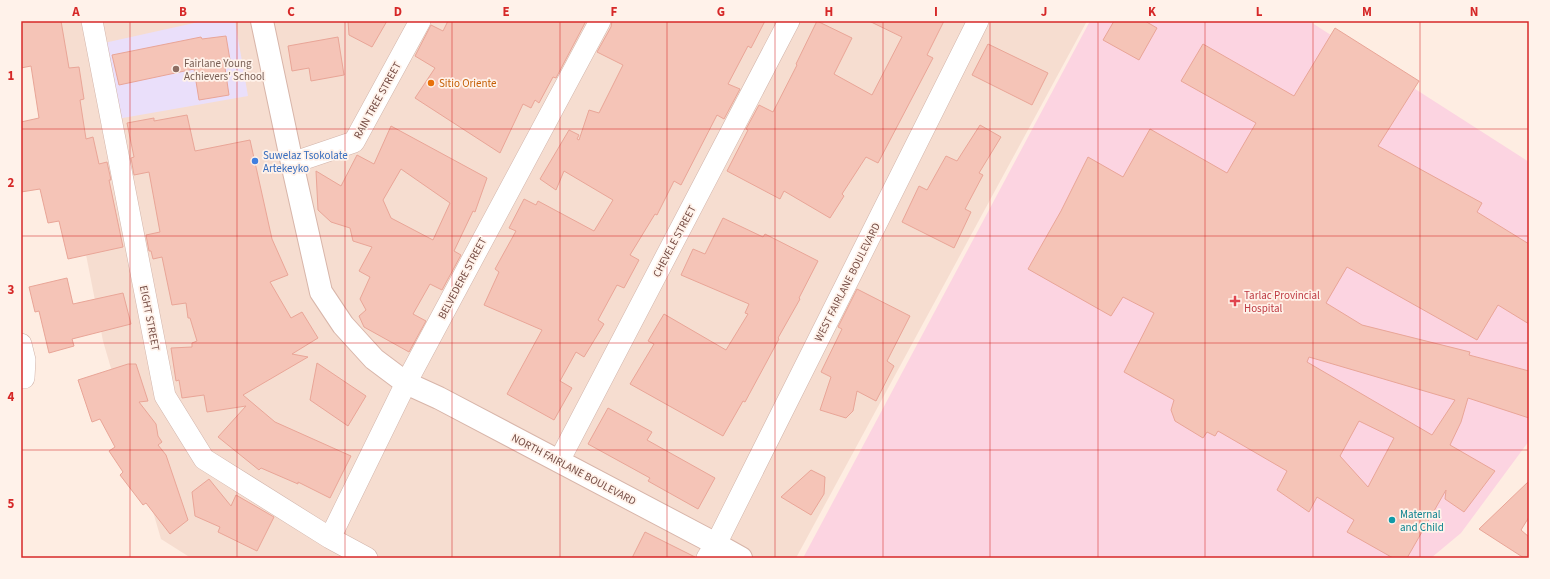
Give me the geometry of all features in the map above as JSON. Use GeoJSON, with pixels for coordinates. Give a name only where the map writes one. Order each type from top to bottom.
{"type":"FeatureCollection","features":[{"type":"Feature","properties":{"kind":"street","name":"EIGHT STREET"},"geometry":{"type":"LineString","coordinates":[[92,21],[165,396],[204,459],[330,538],[367,558]]}},
{"type":"Feature","properties":{"kind":"street","name":"NORTH FAIRLANE BOULEVARD"},"geometry":{"type":"LineString","coordinates":[[262,21],[292,163],[322,292],[343,325],[374,359],[406,384],[439,398],[558,461],[712,551],[741,558]]}},
{"type":"Feature","properties":{"kind":"street","name":"RAIN TREE STREET"},"geometry":{"type":"LineString","coordinates":[[292,163],[354,142],[420,21]]}},
{"type":"Feature","properties":{"kind":"street","name":"BELVEDERE STREET"},"geometry":{"type":"LineString","coordinates":[[330,538],[406,384],[600,21]]}},
{"type":"Feature","properties":{"kind":"street","name":"CHEVELE STREET"},"geometry":{"type":"LineString","coordinates":[[558,461],[789,21]]}},
{"type":"Feature","properties":{"kind":"street","name":"WEST FAIRLANE BOULEVARD"},"geometry":{"type":"LineString","coordinates":[[712,551],[978,21]]}},
{"type":"Feature","properties":{"kind":"street"},"geometry":{"type":"LineString","coordinates":[[21,344],[26,360],[24,378],[21,378]]}},
{"type":"Feature","properties":{"kind":"shaded area"},"geometry":{"type":"Polygon","coordinates":[[[40,21],[1087,21],[796,558],[191,558],[161,539],[103,341],[40,21]]]}},
{"type":"Feature","properties":{"kind":"shaded area","name":"Fairlane Young Achievers' School"},"geometry":{"type":"Polygon","coordinates":[[[203,21],[235,21],[248,96],[117,119],[104,43],[203,21]]]}},
{"type":"Feature","properties":{"kind":"shaded area","name":"Tarlac Provincial Hospital"},"geometry":{"type":"Polygon","coordinates":[[[1090,21],[1309,21],[1529,162],[1529,441],[1461,533],[1431,558],[803,558],[1090,21]]]}},
{"type":"Feature","properties":{"kind":"building"},"geometry":{"type":"Polygon","coordinates":[[[21,21],[61,21],[69,68],[79,67],[84,99],[80,100],[86,139],[93,137],[99,164],[107,162],[111,180],[109,180],[123,247],[68,259],[59,221],[48,223],[40,189],[21,192],[21,122],[39,118],[31,66],[21,68],[21,21]]]}},
{"type":"Feature","properties":{"kind":"building"},"geometry":{"type":"Polygon","coordinates":[[[348,21],[387,21],[372,47],[349,35],[348,21]]]}},
{"type":"Feature","properties":{"kind":"building"},"geometry":{"type":"Polygon","coordinates":[[[448,21],[586,21],[556,78],[553,77],[539,103],[535,100],[531,108],[523,104],[500,153],[415,98],[435,68],[415,56],[431,25],[443,31],[448,21]]]}},
{"type":"Feature","properties":{"kind":"building"},"geometry":{"type":"Polygon","coordinates":[[[612,21],[765,21],[751,48],[748,46],[728,84],[740,89],[724,119],[717,115],[681,185],[674,181],[657,215],[655,214],[630,255],[639,260],[624,288],[617,285],[598,320],[604,324],[584,357],[576,352],[560,381],[572,388],[554,420],[507,394],[542,330],[484,305],[499,272],[495,269],[516,231],[509,228],[524,199],[536,205],[538,201],[594,231],[613,200],[564,171],[556,190],[540,179],[569,130],[579,135],[577,139],[579,140],[589,110],[599,113],[623,65],[597,52],[611,27],[612,21]]]}},
{"type":"Feature","properties":{"kind":"building"},"geometry":{"type":"Polygon","coordinates":[[[817,21],[852,38],[834,74],[872,95],[902,37],[869,21],[944,21],[927,55],[933,58],[878,163],[866,157],[842,194],[844,196],[830,218],[784,191],[780,199],[727,171],[748,130],[746,129],[759,105],[773,112],[817,21]]]}},
{"type":"Feature","properties":{"kind":"building"},"geometry":{"type":"Polygon","coordinates":[[[1114,21],[1145,21],[1157,28],[1139,60],[1103,40],[1114,21]]]}},
{"type":"Feature","properties":{"kind":"building"},"geometry":{"type":"Polygon","coordinates":[[[1335,28],[1419,81],[1378,146],[1482,203],[1477,212],[1529,244],[1529,324],[1498,305],[1477,340],[1347,267],[1326,303],[1362,325],[1470,352],[1469,355],[1529,371],[1529,418],[1468,398],[1461,422],[1450,445],[1495,471],[1464,512],[1445,499],[1446,490],[1407,558],[1393,558],[1347,532],[1354,520],[1317,497],[1309,512],[1277,490],[1287,471],[1218,431],[1215,436],[1207,432],[1203,438],[1175,421],[1171,410],[1174,400],[1124,372],[1154,313],[1123,297],[1111,316],[1028,269],[1061,211],[1088,157],[1123,177],[1150,129],[1227,173],[1256,123],[1181,81],[1203,44],[1294,96],[1335,28]],[[1309,357],[1307,362],[1432,435],[1455,400],[1309,357]],[[1359,421],[1340,456],[1368,487],[1394,438],[1359,421]]]}},
{"type":"Feature","properties":{"kind":"building"},"geometry":{"type":"Polygon","coordinates":[[[226,36],[231,66],[225,68],[229,95],[199,100],[194,69],[119,85],[112,55],[201,37],[202,39],[226,36]]]}},
{"type":"Feature","properties":{"kind":"building"},"geometry":{"type":"Polygon","coordinates":[[[338,37],[344,75],[311,81],[309,68],[292,71],[288,46],[338,37]]]}},
{"type":"Feature","properties":{"kind":"building"},"geometry":{"type":"Polygon","coordinates":[[[988,44],[1048,73],[1032,105],[972,75],[988,44]]]}},
{"type":"Feature","properties":{"kind":"building"},"geometry":{"type":"Polygon","coordinates":[[[187,115],[195,151],[250,140],[272,239],[288,275],[270,282],[291,318],[302,312],[318,338],[292,354],[308,357],[243,395],[275,422],[351,456],[330,498],[298,482],[298,484],[261,468],[259,470],[218,437],[246,406],[207,412],[204,395],[182,398],[179,380],[176,381],[171,348],[192,347],[192,343],[197,341],[190,318],[188,318],[186,303],[172,305],[162,257],[153,259],[151,251],[149,251],[146,235],[160,232],[149,172],[134,175],[131,158],[134,157],[127,123],[154,118],[154,121],[187,115]]]}},
{"type":"Feature","properties":{"kind":"building"},"geometry":{"type":"Polygon","coordinates":[[[980,125],[1001,137],[979,173],[983,175],[965,209],[971,212],[954,248],[902,222],[919,186],[927,190],[946,156],[957,161],[980,125]]]}},
{"type":"Feature","properties":{"kind":"building"},"geometry":{"type":"Polygon","coordinates":[[[391,126],[487,178],[475,212],[473,211],[454,251],[461,255],[442,290],[430,284],[413,314],[426,321],[409,352],[364,327],[359,316],[366,310],[360,299],[370,277],[359,271],[372,247],[353,241],[350,228],[331,222],[318,210],[316,171],[341,186],[357,155],[374,164],[391,126]],[[401,169],[383,200],[391,218],[433,240],[450,203],[401,169]]]}},
{"type":"Feature","properties":{"kind":"building"},"geometry":{"type":"Polygon","coordinates":[[[723,218],[763,237],[765,234],[818,261],[799,298],[800,299],[745,402],[743,401],[723,436],[630,384],[654,344],[648,341],[664,314],[726,350],[748,314],[745,313],[749,304],[681,275],[693,249],[705,254],[723,218]]]}},
{"type":"Feature","properties":{"kind":"building"},"geometry":{"type":"Polygon","coordinates":[[[67,278],[73,304],[123,293],[131,324],[72,339],[74,346],[49,353],[39,311],[35,312],[29,287],[67,278]]]}},
{"type":"Feature","properties":{"kind":"building"},"geometry":{"type":"Polygon","coordinates":[[[857,289],[910,316],[887,361],[894,366],[876,401],[857,391],[853,411],[846,418],[820,410],[831,377],[821,372],[842,329],[838,327],[857,289]]]}},
{"type":"Feature","properties":{"kind":"building"},"geometry":{"type":"Polygon","coordinates":[[[317,363],[366,396],[348,426],[310,400],[317,363]]]}},
{"type":"Feature","properties":{"kind":"building"},"geometry":{"type":"Polygon","coordinates":[[[128,364],[136,364],[148,401],[139,402],[156,424],[158,436],[162,442],[158,445],[166,455],[188,520],[170,534],[146,503],[143,505],[120,475],[123,472],[109,451],[115,447],[100,419],[92,422],[78,380],[128,364]]]}},
{"type":"Feature","properties":{"kind":"building"},"geometry":{"type":"Polygon","coordinates":[[[608,408],[652,432],[647,440],[715,478],[698,509],[648,481],[650,478],[588,444],[608,408]]]}},
{"type":"Feature","properties":{"kind":"building"},"geometry":{"type":"Polygon","coordinates":[[[811,470],[825,477],[824,494],[811,515],[781,497],[811,470]]]}},
{"type":"Feature","properties":{"kind":"building"},"geometry":{"type":"Polygon","coordinates":[[[209,479],[231,506],[236,495],[274,517],[257,551],[218,532],[220,527],[195,516],[192,492],[209,479]]]}},
{"type":"Feature","properties":{"kind":"building"},"geometry":{"type":"Polygon","coordinates":[[[1529,481],[1529,517],[1521,530],[1529,537],[1529,558],[1524,558],[1479,529],[1529,481]]]}},
{"type":"Feature","properties":{"kind":"building"},"geometry":{"type":"Polygon","coordinates":[[[645,532],[695,557],[695,558],[632,558],[645,532]]]}},
{"type":"Feature","properties":{"kind":"place","name":"Fairlane Young Achievers' School"},"geometry":{"type":"Point","coordinates":[176,69]}},
{"type":"Feature","properties":{"kind":"place","name":"Sitio Oriente"},"geometry":{"type":"Point","coordinates":[431,83]}},
{"type":"Feature","properties":{"kind":"place","name":"Suwelaz Tsokolate Artekeyko"},"geometry":{"type":"Point","coordinates":[255,161]}},
{"type":"Feature","properties":{"kind":"place","name":"Tarlac Provincial Hospital"},"geometry":{"type":"Point","coordinates":[1235,301]}},
{"type":"Feature","properties":{"kind":"place","name":"Maternal and Child"},"geometry":{"type":"Point","coordinates":[1392,520]}}]}
